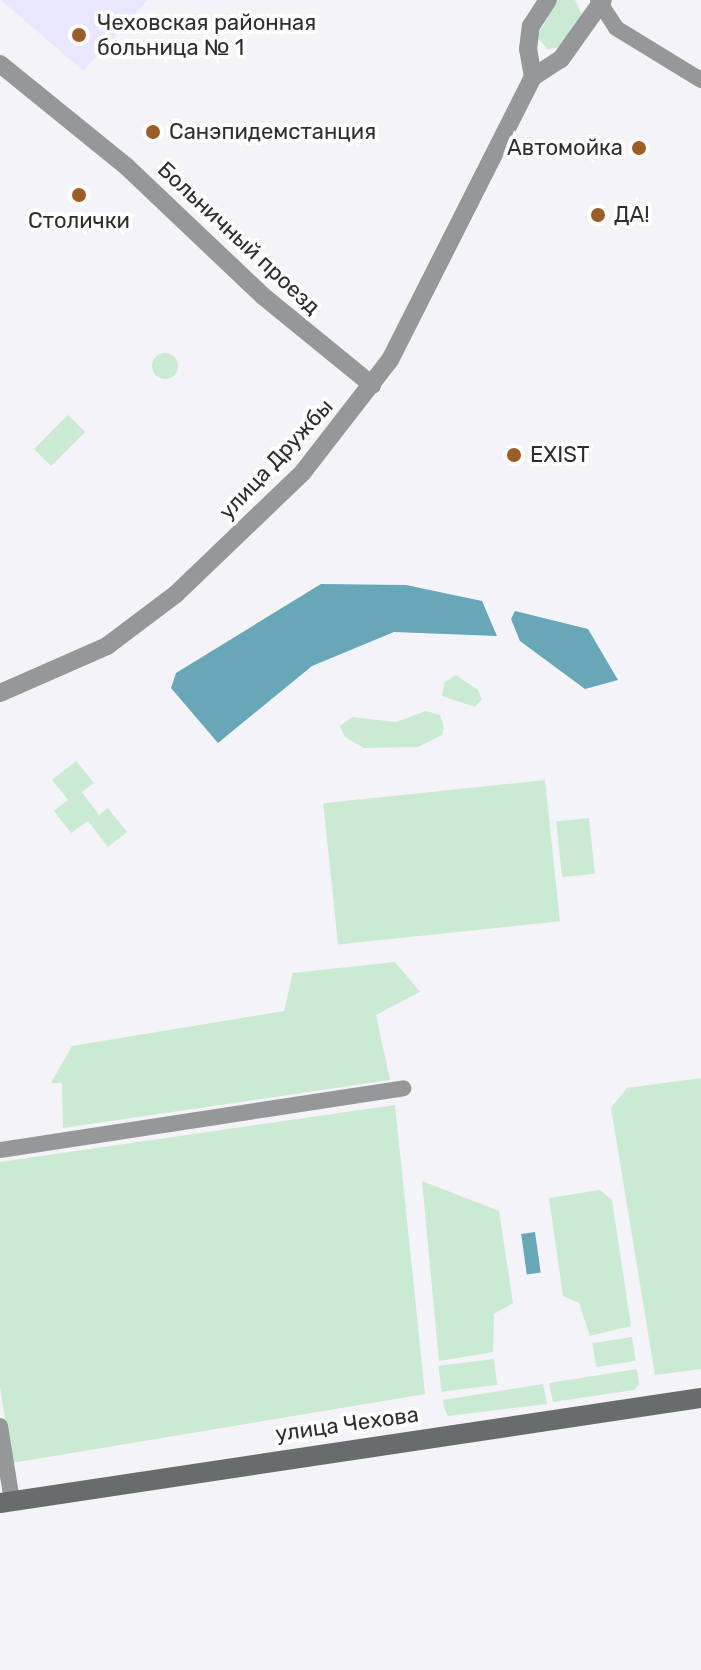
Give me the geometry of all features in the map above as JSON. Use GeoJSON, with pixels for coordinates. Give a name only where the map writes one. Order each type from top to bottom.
{"type":"FeatureCollection","features":[{"type":"Feature","properties":{"kind":"main road","name":"улица Чехова"},"geometry":{"type":"LineString","coordinates":[[6,1502],[701,1398]]}},
{"type":"Feature","properties":{"kind":"street"},"geometry":{"type":"LineString","coordinates":[[533,77],[528,49],[531,26],[548,0]]}},
{"type":"Feature","properties":{"kind":"street"},"geometry":{"type":"LineString","coordinates":[[600,1],[616,28],[701,80]]}},
{"type":"Feature","properties":{"kind":"street","name":"улица Дружбы"},"geometry":{"type":"LineString","coordinates":[[0,693],[107,646],[176,594],[303,472],[390,360],[533,77],[561,59],[600,1]]}},
{"type":"Feature","properties":{"kind":"street","name":"Больничный проезд"},"geometry":{"type":"LineString","coordinates":[[0,64],[127,167],[263,296],[372,385]]}},
{"type":"Feature","properties":{"kind":"street"},"geometry":{"type":"LineString","coordinates":[[0,1150],[403,1088]]}},
{"type":"Feature","properties":{"kind":"street"},"geometry":{"type":"LineString","coordinates":[[0,1426],[6,1502]]}},
{"type":"Feature","properties":{"kind":"shaded area","name":"Чеховская районная больница № 1"},"geometry":{"type":"Polygon","coordinates":[[[1,0],[148,0],[83,71],[1,0]]]}},
{"type":"Feature","properties":{"kind":"green space"},"geometry":{"type":"Polygon","coordinates":[[[557,0],[575,0],[582,15],[561,47],[548,49],[537,37],[557,0]]]}},
{"type":"Feature","properties":{"kind":"green space"},"geometry":{"type":"Polygon","coordinates":[[[165,353],[174,357],[178,366],[174,375],[165,379],[156,375],[152,366],[156,357],[165,353]]]}},
{"type":"Feature","properties":{"kind":"green space"},"geometry":{"type":"Polygon","coordinates":[[[68,415],[85,432],[51,466],[34,449],[68,415]]]}},
{"type":"Feature","properties":{"kind":"green space"},"geometry":{"type":"Polygon","coordinates":[[[456,675],[478,690],[482,699],[475,707],[442,696],[445,682],[456,675]]]}},
{"type":"Feature","properties":{"kind":"green space"},"geometry":{"type":"Polygon","coordinates":[[[426,711],[440,715],[444,727],[442,735],[418,747],[364,748],[345,737],[340,726],[352,717],[396,722],[426,711]]]}},
{"type":"Feature","properties":{"kind":"green space"},"geometry":{"type":"Polygon","coordinates":[[[76,761],[94,783],[82,792],[99,815],[108,808],[127,832],[108,847],[88,821],[71,833],[54,811],[68,800],[52,780],[76,761]]]}},
{"type":"Feature","properties":{"kind":"green space"},"geometry":{"type":"Polygon","coordinates":[[[545,780],[560,921],[338,945],[323,803],[545,780]]]}},
{"type":"Feature","properties":{"kind":"green space"},"geometry":{"type":"Polygon","coordinates":[[[589,818],[595,874],[562,877],[556,821],[589,818]]]}},
{"type":"Feature","properties":{"kind":"green space"},"geometry":{"type":"Polygon","coordinates":[[[395,962],[420,992],[376,1015],[390,1080],[63,1128],[62,1083],[51,1083],[72,1046],[284,1011],[293,973],[395,962]]]}},
{"type":"Feature","properties":{"kind":"green space"},"geometry":{"type":"Polygon","coordinates":[[[701,1078],[701,1369],[655,1375],[611,1108],[627,1088],[701,1078]]]}},
{"type":"Feature","properties":{"kind":"green space"},"geometry":{"type":"Polygon","coordinates":[[[395,1105],[425,1394],[12,1463],[0,1387],[0,1162],[395,1105]]]}},
{"type":"Feature","properties":{"kind":"green space"},"geometry":{"type":"Polygon","coordinates":[[[422,1181],[499,1211],[513,1303],[494,1314],[493,1352],[439,1361],[422,1181]]]}},
{"type":"Feature","properties":{"kind":"green space"},"geometry":{"type":"Polygon","coordinates":[[[600,1190],[612,1200],[631,1326],[590,1336],[579,1303],[563,1296],[549,1198],[600,1190]]]}},
{"type":"Feature","properties":{"kind":"green space"},"geometry":{"type":"Polygon","coordinates":[[[632,1337],[636,1361],[596,1367],[592,1343],[632,1337]]]}},
{"type":"Feature","properties":{"kind":"green space"},"geometry":{"type":"Polygon","coordinates":[[[494,1359],[497,1385],[442,1392],[438,1366],[494,1359]]]}},
{"type":"Feature","properties":{"kind":"green space"},"geometry":{"type":"Polygon","coordinates":[[[637,1369],[639,1384],[634,1390],[553,1402],[549,1383],[637,1369]]]}},
{"type":"Feature","properties":{"kind":"green space"},"geometry":{"type":"Polygon","coordinates":[[[543,1384],[547,1404],[448,1416],[444,1408],[443,1400],[543,1384]]]}},
{"type":"Feature","properties":{"kind":"water"},"geometry":{"type":"Polygon","coordinates":[[[321,584],[406,585],[482,601],[497,636],[394,632],[312,666],[218,743],[171,688],[176,673],[321,584]]]}},
{"type":"Feature","properties":{"kind":"water"},"geometry":{"type":"Polygon","coordinates":[[[515,611],[588,629],[618,680],[585,689],[520,641],[511,619],[515,611]]]}},
{"type":"Feature","properties":{"kind":"water"},"geometry":{"type":"Polygon","coordinates":[[[535,1232],[541,1273],[527,1275],[521,1234],[535,1232]]]}},
{"type":"Feature","properties":{"kind":"place","name":"Чеховская районная больница № 1"},"geometry":{"type":"Point","coordinates":[79,35]}},
{"type":"Feature","properties":{"kind":"place","name":"Санэпидемстанция"},"geometry":{"type":"Point","coordinates":[153,132]}},
{"type":"Feature","properties":{"kind":"place","name":"Автомойка"},"geometry":{"type":"Point","coordinates":[639,148]}},
{"type":"Feature","properties":{"kind":"place","name":"Столички"},"geometry":{"type":"Point","coordinates":[79,195]}},
{"type":"Feature","properties":{"kind":"place","name":"ДА!"},"geometry":{"type":"Point","coordinates":[598,215]}},
{"type":"Feature","properties":{"kind":"place","name":"EXIST"},"geometry":{"type":"Point","coordinates":[514,455]}}]}
